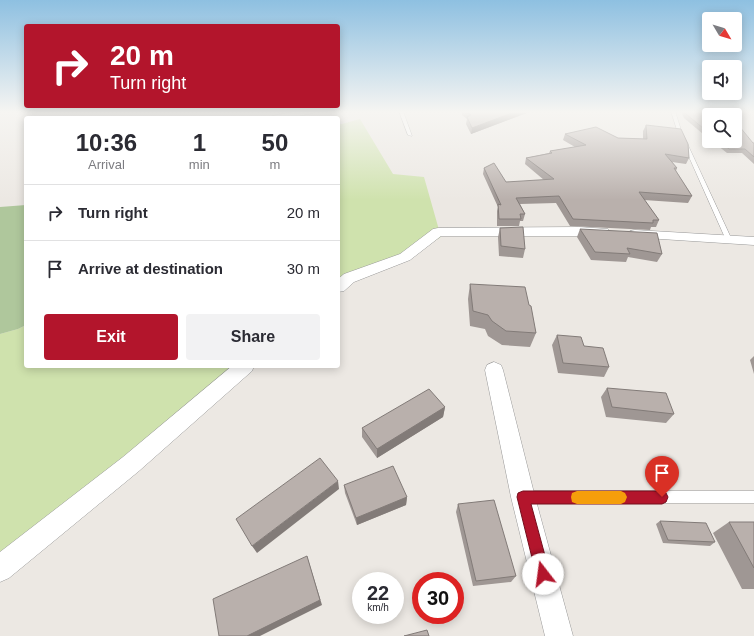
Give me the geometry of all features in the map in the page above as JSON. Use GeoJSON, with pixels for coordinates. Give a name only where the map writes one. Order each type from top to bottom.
{"type":"FeatureCollection","features":[{"type":"Feature","properties":{"kind":"street"},"geometry":{"type":"LineString","coordinates":[[340,285],[349,278],[406,257],[438,232],[579,231],[754,241]]}},
{"type":"Feature","properties":{"kind":"street"},"geometry":{"type":"LineString","coordinates":[[0,569],[131,464],[243,368]]}},
{"type":"Feature","properties":{"kind":"street"},"geometry":{"type":"LineString","coordinates":[[494,370],[523,497],[559,636]]}},
{"type":"Feature","properties":{"kind":"lane"},"geometry":{"type":"LineString","coordinates":[[684,141],[729,240]]}},
{"type":"Feature","properties":{"kind":"lane"},"geometry":{"type":"LineString","coordinates":[[523,497],[754,497]]}},
{"type":"Feature","properties":{"kind":"green space"},"geometry":{"type":"Polygon","coordinates":[[[340,141],[373,141],[393,174],[424,177],[441,237],[407,258],[352,282],[340,291],[340,141]]]}},
{"type":"Feature","properties":{"kind":"green space"},"geometry":{"type":"Polygon","coordinates":[[[24,205],[24,326],[0,334],[0,207],[24,205]]]}},
{"type":"Feature","properties":{"kind":"green space"},"geometry":{"type":"Polygon","coordinates":[[[24,326],[24,368],[250,368],[0,576],[0,334],[24,326]]]}},
{"type":"Feature","properties":{"kind":"building"},"geometry":{"type":"Polygon","coordinates":[[[578,141],[686,141],[689,158],[665,154],[677,168],[674,168],[692,196],[639,192],[659,220],[653,220],[653,223],[573,219],[559,196],[516,198],[525,214],[520,214],[521,219],[499,219],[498,204],[501,205],[484,168],[494,163],[506,182],[554,179],[526,158],[552,153],[550,151],[586,145],[578,141]]]}},
{"type":"Feature","properties":{"kind":"building"},"geometry":{"type":"Polygon","coordinates":[[[742,141],[751,141],[754,143],[754,157],[745,149],[728,148],[742,148],[742,141]]]}},
{"type":"Feature","properties":{"kind":"building"},"geometry":{"type":"Polygon","coordinates":[[[523,227],[525,249],[501,246],[500,228],[523,227]]]}},
{"type":"Feature","properties":{"kind":"building"},"geometry":{"type":"Polygon","coordinates":[[[580,229],[657,233],[662,254],[627,248],[630,254],[595,252],[580,229]]]}},
{"type":"Feature","properties":{"kind":"building"},"geometry":{"type":"Polygon","coordinates":[[[470,284],[525,287],[529,305],[531,306],[536,333],[506,331],[492,321],[488,315],[473,311],[470,284]]]}},
{"type":"Feature","properties":{"kind":"building"},"geometry":{"type":"Polygon","coordinates":[[[557,335],[581,337],[584,346],[603,348],[609,367],[563,363],[557,335]]]}},
{"type":"Feature","properties":{"kind":"building"},"geometry":{"type":"Polygon","coordinates":[[[607,388],[666,393],[674,414],[612,407],[607,388]]]}},
{"type":"Feature","properties":{"kind":"building"},"geometry":{"type":"Polygon","coordinates":[[[429,389],[445,407],[377,449],[362,428],[429,389]]]}},
{"type":"Feature","properties":{"kind":"building"},"geometry":{"type":"Polygon","coordinates":[[[320,458],[338,481],[252,546],[236,519],[320,458]]]}},
{"type":"Feature","properties":{"kind":"building"},"geometry":{"type":"Polygon","coordinates":[[[393,466],[407,497],[356,518],[344,485],[393,466]]]}},
{"type":"Feature","properties":{"kind":"building"},"geometry":{"type":"Polygon","coordinates":[[[494,500],[516,576],[476,581],[458,504],[494,500]]]}},
{"type":"Feature","properties":{"kind":"building"},"geometry":{"type":"Polygon","coordinates":[[[660,521],[706,523],[715,542],[668,540],[660,521]]]}},
{"type":"Feature","properties":{"kind":"building"},"geometry":{"type":"Polygon","coordinates":[[[729,522],[754,522],[754,568],[729,522]]]}},
{"type":"Feature","properties":{"kind":"building"},"geometry":{"type":"Polygon","coordinates":[[[307,556],[320,600],[247,636],[219,636],[213,599],[307,556]]]}},
{"type":"Feature","properties":{"kind":"building"},"geometry":{"type":"Polygon","coordinates":[[[427,630],[429,636],[404,636],[427,630]]]}},
{"type":"Feature","properties":{"kind":"slow traffic"},"geometry":{"type":"LineString","coordinates":[[577,497],[621,497]]}},
{"type":"Feature","properties":{"kind":"route"},"geometry":{"type":"LineString","coordinates":[[543,574],[523,497],[662,497]]}}]}
